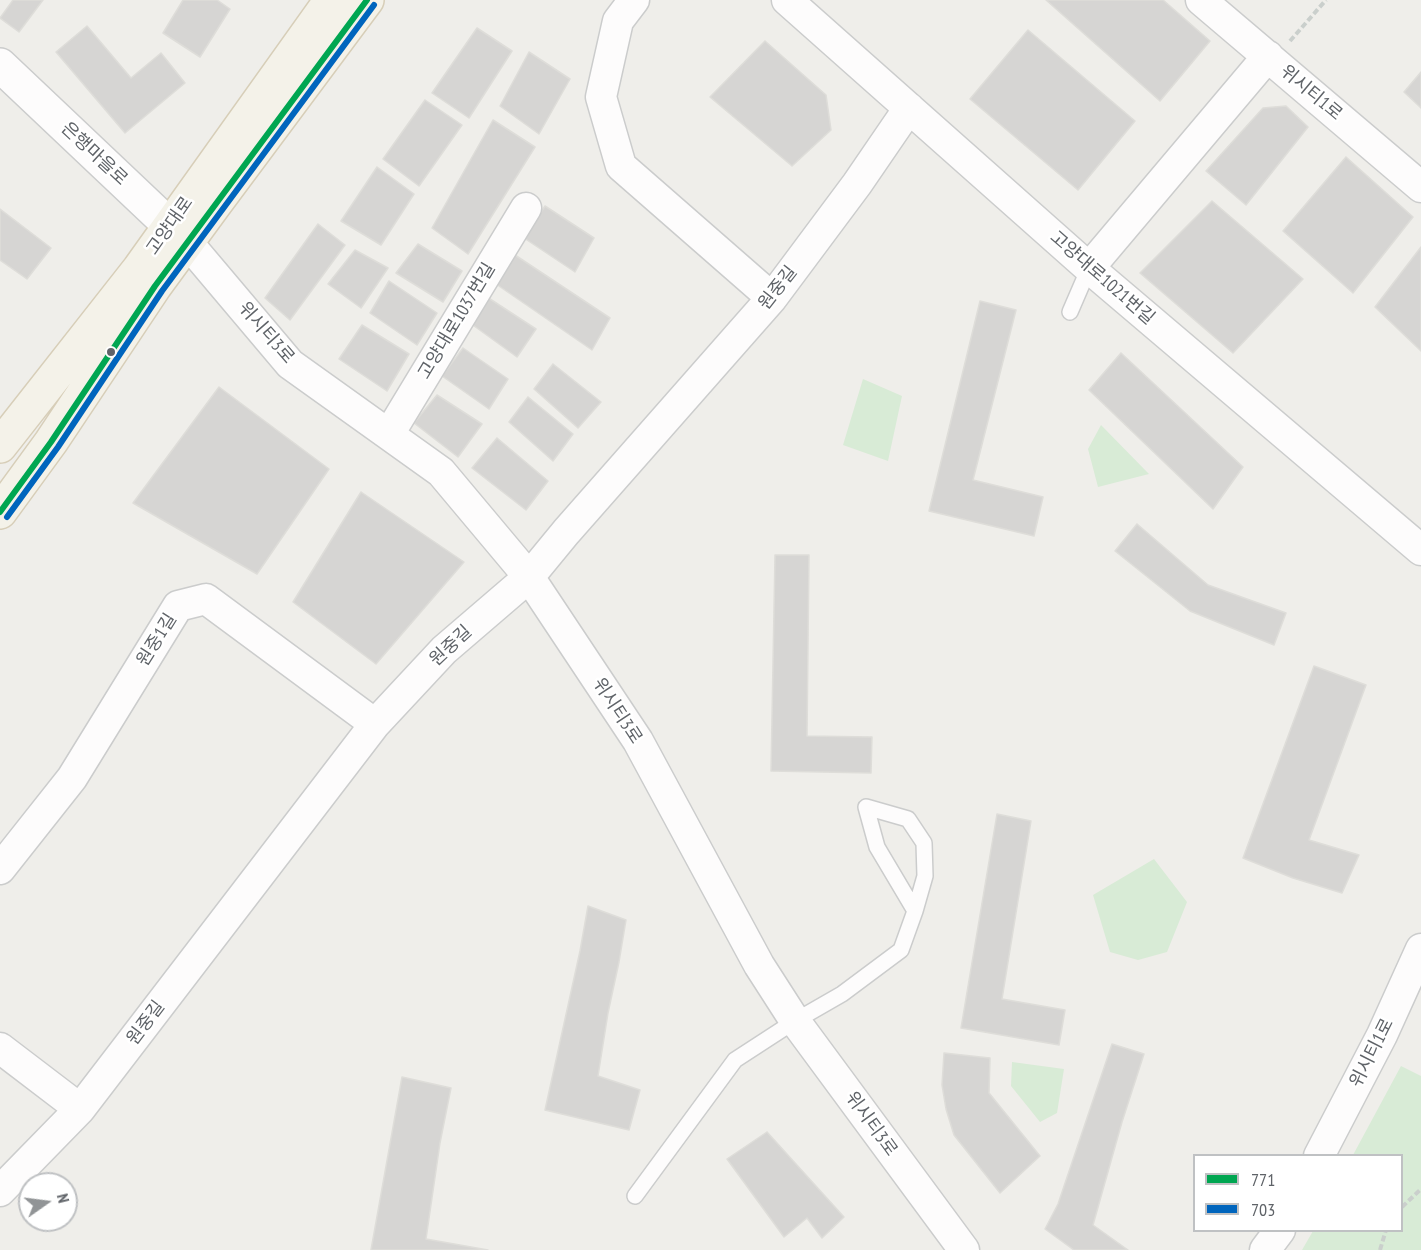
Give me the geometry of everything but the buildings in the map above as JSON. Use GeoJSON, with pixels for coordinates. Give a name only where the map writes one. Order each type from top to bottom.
{"type":"FeatureCollection","features":[{"type":"Feature","properties":{"kind":"main road","name":"고양대로"},"geometry":{"type":"LineString","coordinates":[[0,512],[51,442],[155,286],[179,234],[331,0]]}},
{"type":"Feature","properties":{"kind":"main road","name":"고양대로"},"geometry":{"type":"LineString","coordinates":[[0,446],[140,269],[215,204],[367,0]]}},
{"type":"Feature","properties":{"kind":"street"},"geometry":{"type":"LineString","coordinates":[[634,0],[618,21],[601,97],[621,166],[772,298]]}},
{"type":"Feature","properties":{"kind":"street","name":"고양대로1021번길"},"geometry":{"type":"LineString","coordinates":[[787,0],[1089,268],[1421,550]]}},
{"type":"Feature","properties":{"kind":"street","name":"위시티1로"},"geometry":{"type":"LineString","coordinates":[[1201,0],[1279,49],[1421,187]]}},
{"type":"Feature","properties":{"kind":"street"},"geometry":{"type":"LineString","coordinates":[[1089,268],[1279,49]]}},
{"type":"Feature","properties":{"kind":"street","name":"은행마을로"},"geometry":{"type":"LineString","coordinates":[[0,65],[179,234]]}},
{"type":"Feature","properties":{"kind":"street","name":"원중길"},"geometry":{"type":"LineString","coordinates":[[0,1191],[80,1109],[375,724],[444,650],[529,577],[772,298],[857,184],[909,108]]}},
{"type":"Feature","properties":{"kind":"street","name":"고양대로1037번길"},"geometry":{"type":"LineString","coordinates":[[389,434],[526,208]]}},
{"type":"Feature","properties":{"kind":"street","name":"위시티3로"},"geometry":{"type":"LineString","coordinates":[[179,234],[290,364],[441,472],[529,577],[638,741],[759,965],[795,1020],[964,1250]]}},
{"type":"Feature","properties":{"kind":"street","name":"원중1길"},"geometry":{"type":"LineString","coordinates":[[0,868],[72,778],[178,606],[206,599],[375,724]]}},
{"type":"Feature","properties":{"kind":"street","name":"위시티1로"},"geometry":{"type":"LineString","coordinates":[[1320,1154],[1382,1035],[1421,950]]}},
{"type":"Feature","properties":{"kind":"street"},"geometry":{"type":"LineString","coordinates":[[0,1048],[80,1109]]}},
{"type":"Feature","properties":{"kind":"street"},"geometry":{"type":"LineString","coordinates":[[1265,1250],[1278,1232]]}},
{"type":"Feature","properties":{"kind":"lane"},"geometry":{"type":"LineString","coordinates":[[1070,312],[1089,268]]}},
{"type":"Feature","properties":{"kind":"lane"},"geometry":{"type":"LineString","coordinates":[[635,1196],[735,1060],[795,1020],[842,994],[901,950],[915,911],[925,876],[924,843],[908,819],[866,807],[878,847],[915,911]]}},
{"type":"Feature","properties":{"kind":"path"},"geometry":{"type":"LineString","coordinates":[[1279,49],[1326,0]]}},
{"type":"Feature","properties":{"kind":"path"},"geometry":{"type":"LineString","coordinates":[[1403,1205],[1421,1189]]}},
{"type":"Feature","properties":{"kind":"path"},"geometry":{"type":"LineString","coordinates":[[1380,1250],[1385,1232]]}},
{"type":"Feature","properties":{"kind":"green space"},"geometry":{"type":"Polygon","coordinates":[[[863,379],[902,396],[888,461],[843,445],[863,379]]]}},
{"type":"Feature","properties":{"kind":"green space"},"geometry":{"type":"Polygon","coordinates":[[[1101,425],[1149,474],[1098,487],[1088,449],[1101,425]]]}},
{"type":"Feature","properties":{"kind":"green space"},"geometry":{"type":"Polygon","coordinates":[[[1154,859],[1187,902],[1167,952],[1138,960],[1110,952],[1093,895],[1154,859]]]}},
{"type":"Feature","properties":{"kind":"green space"},"geometry":{"type":"Polygon","coordinates":[[[1012,1062],[1064,1069],[1057,1113],[1040,1122],[1011,1086],[1012,1062]]]}},
{"type":"Feature","properties":{"kind":"green space"},"geometry":{"type":"Polygon","coordinates":[[[1401,1066],[1421,1076],[1421,1250],[1302,1250],[1312,1232],[1403,1232],[1403,1154],[1354,1154],[1401,1066]]]}},
{"type":"Feature","properties":{"kind":"transit line","name":"771"},"geometry":{"type":"LineString","coordinates":[[0,512],[51,442],[155,286],[367,0]]}},
{"type":"Feature","properties":{"kind":"transit line","name":"703"},"geometry":{"type":"LineString","coordinates":[[7,517],[58,447],[162,291],[374,5]]}}]}
